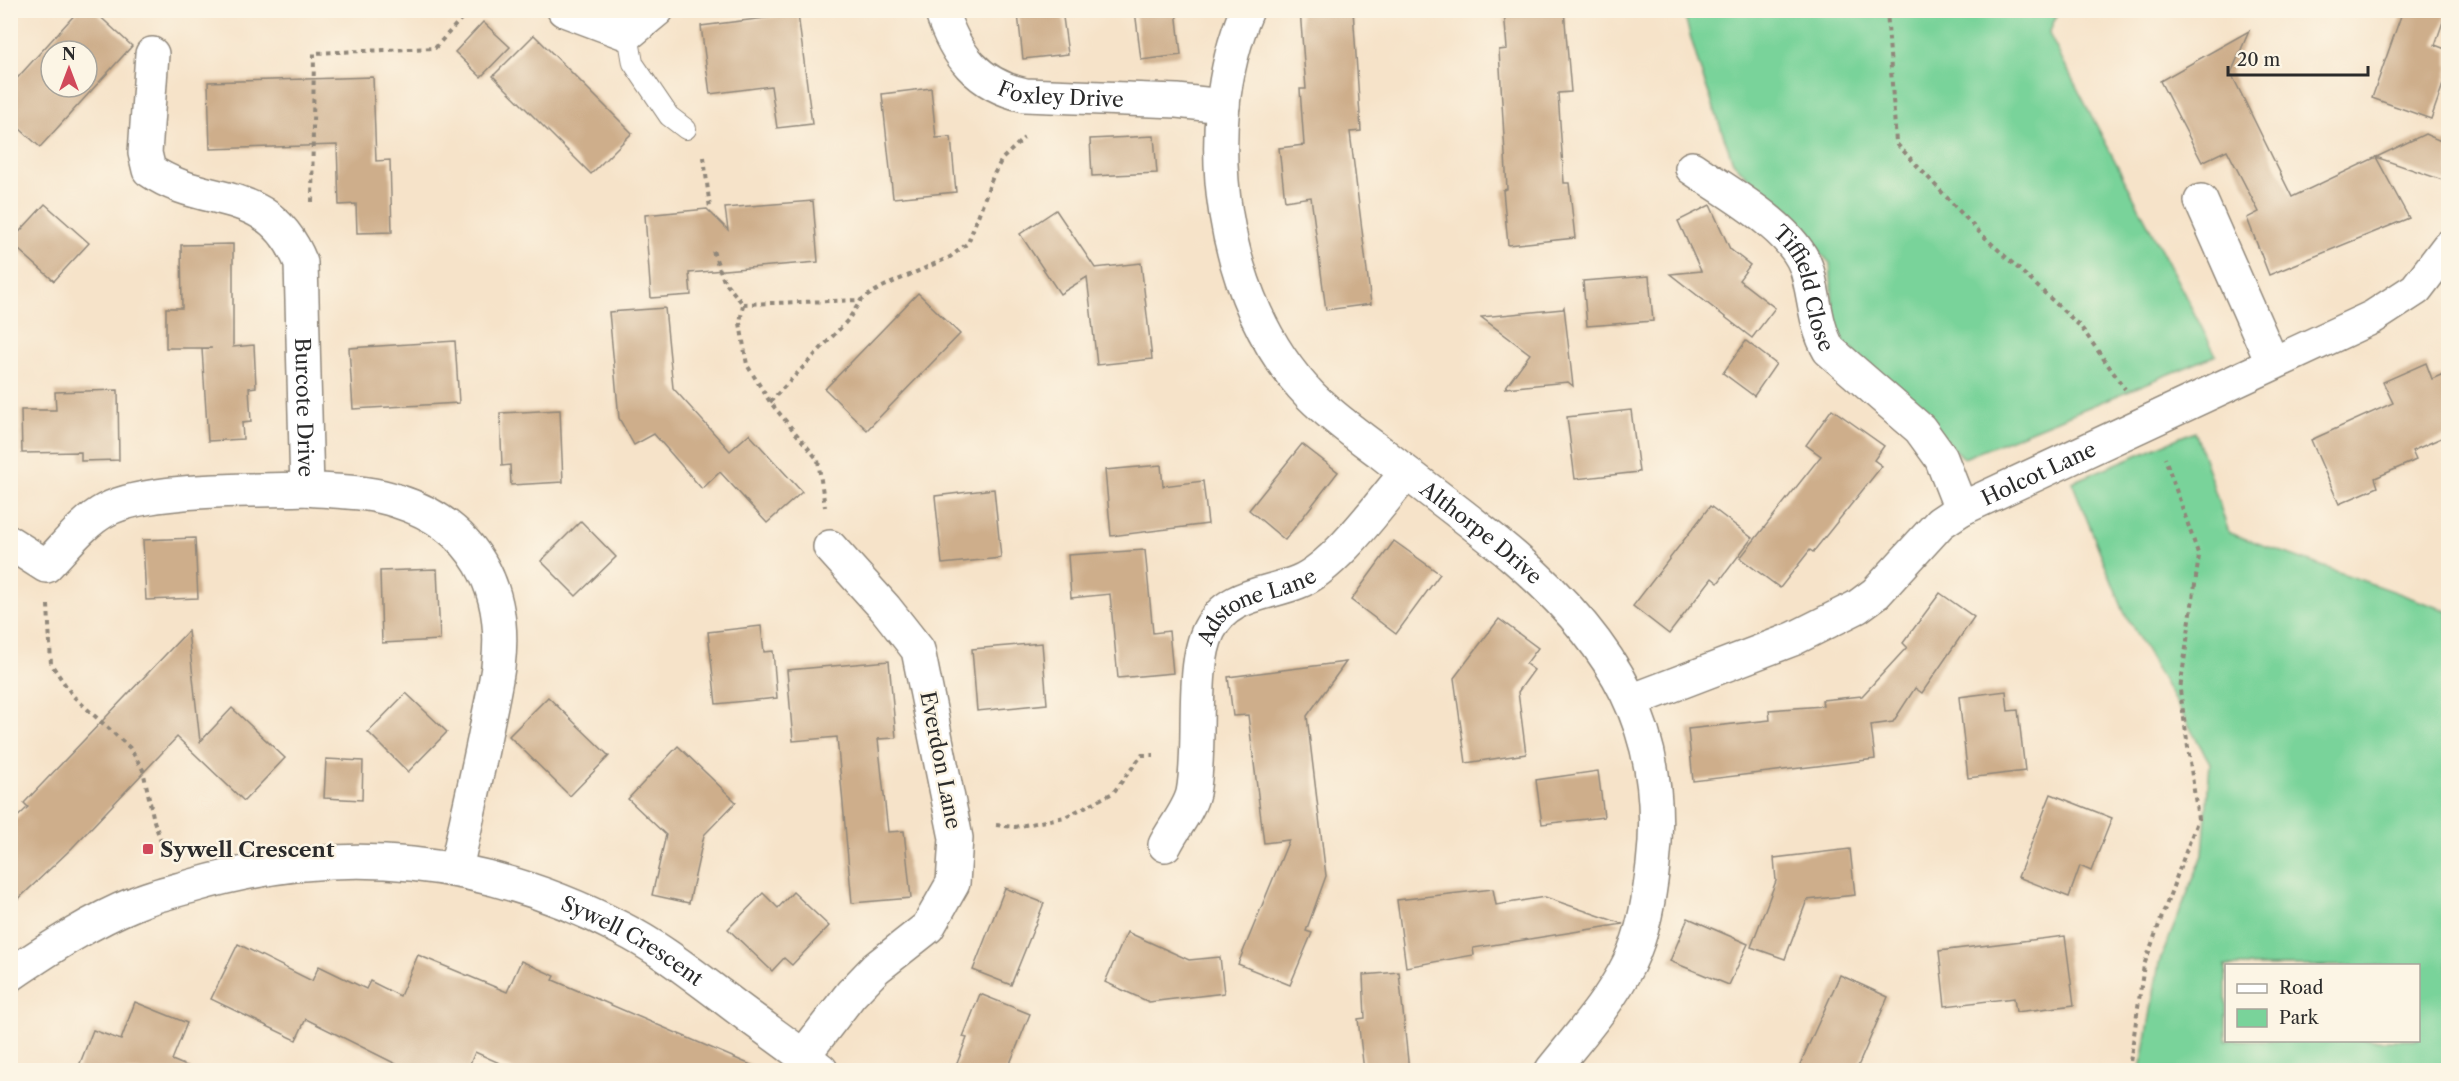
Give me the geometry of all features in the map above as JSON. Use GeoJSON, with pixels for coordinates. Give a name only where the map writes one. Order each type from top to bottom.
{"type":"FeatureCollection","features":[{"type":"Feature","properties":{"kind":"street"},"geometry":{"type":"LineString","coordinates":[[564,10],[628,34],[657,10]]}},
{"type":"Feature","properties":{"kind":"street","name":"Foxley Drive"},"geometry":{"type":"LineString","coordinates":[[941,10],[950,38],[961,54],[975,71],[1004,91],[1025,95],[1167,100],[1223,106]]}},
{"type":"Feature","properties":{"kind":"street","name":"Althorpe Drive"},"geometry":{"type":"LineString","coordinates":[[1247,10],[1232,60],[1223,106],[1221,134],[1228,221],[1236,262],[1250,302],[1269,339],[1311,396],[1512,555],[1567,605],[1589,630],[1613,666],[1631,701],[1645,741],[1656,814],[1652,874],[1643,928],[1616,986],[1552,1071]]}},
{"type":"Feature","properties":{"kind":"street","name":"Burcote Drive"},"geometry":{"type":"LineString","coordinates":[[152,54],[145,153],[149,170],[165,181],[183,188],[239,201],[274,221],[289,237],[302,262],[307,489],[376,495],[424,512],[455,530],[480,562],[489,579],[498,618],[498,667],[456,868]]}},
{"type":"Feature","properties":{"kind":"street","name":"Tiffield Close"},"geometry":{"type":"LineString","coordinates":[[1692,168],[1767,221],[1789,242],[1805,264],[1822,338],[1829,350],[1920,429],[1941,458],[1961,509]]}},
{"type":"Feature","properties":{"kind":"street"},"geometry":{"type":"LineString","coordinates":[[2202,201],[2272,362]]}},
{"type":"Feature","properties":{"kind":"street","name":"Holcot Lane"},"geometry":{"type":"LineString","coordinates":[[1631,701],[1793,639],[1857,607],[1876,593],[1940,523],[1961,509],[2149,423],[2272,362],[2373,318],[2416,289],[2448,247]]}},
{"type":"Feature","properties":{"kind":"street","name":"Adstone Lane"},"geometry":{"type":"LineString","coordinates":[[1165,844],[1193,795],[1203,646],[1208,630],[1220,612],[1254,594],[1296,583],[1313,575],[1364,523],[1406,473]]}},
{"type":"Feature","properties":{"kind":"street"},"geometry":{"type":"LineString","coordinates":[[10,543],[46,566],[89,523],[106,510],[124,503],[189,494],[307,489]]}},
{"type":"Feature","properties":{"kind":"street","name":"Everdon Lane"},"geometry":{"type":"LineString","coordinates":[[812,1063],[852,994],[876,968],[928,927],[942,906],[953,883],[956,838],[954,817],[946,790],[927,683],[918,650],[885,608],[830,547]]}},
{"type":"Feature","properties":{"kind":"street","name":"Sywell Crescent"},"geometry":{"type":"LineString","coordinates":[[10,975],[86,927],[137,902],[231,875],[340,860],[393,861],[456,868],[530,888],[623,929],[670,958],[812,1063]]}},
{"type":"Feature","properties":{"kind":"lane"},"geometry":{"type":"LineString","coordinates":[[628,34],[633,63],[669,116],[686,129]]}},
{"type":"Feature","properties":{"kind":"path"},"geometry":{"type":"LineString","coordinates":[[289,237],[312,206],[314,53],[435,48],[469,10]]}},
{"type":"Feature","properties":{"kind":"path"},"geometry":{"type":"LineString","coordinates":[[1887,10],[1896,143],[1978,231],[2081,327],[2149,423],[2169,466],[2199,556],[2180,690],[2198,819],[2144,964],[2129,1071]]}},
{"type":"Feature","properties":{"kind":"path"},"geometry":{"type":"LineString","coordinates":[[686,129],[702,139],[710,209]]}},
{"type":"Feature","properties":{"kind":"path"},"geometry":{"type":"LineString","coordinates":[[770,402],[848,320],[861,300],[880,288],[950,257],[968,243],[993,176],[1002,159],[1027,136]]}},
{"type":"Feature","properties":{"kind":"path"},"geometry":{"type":"LineString","coordinates":[[713,251],[724,281],[743,304],[740,323],[747,365],[770,402],[818,460],[830,547]]}},
{"type":"Feature","properties":{"kind":"path"},"geometry":{"type":"LineString","coordinates":[[743,304],[861,300]]}},
{"type":"Feature","properties":{"kind":"path"},"geometry":{"type":"LineString","coordinates":[[46,566],[51,664],[73,696],[130,748],[143,770],[154,821],[178,890]]}},
{"type":"Feature","properties":{"kind":"path"},"geometry":{"type":"LineString","coordinates":[[954,817],[976,823],[1015,827],[1065,817],[1113,794],[1142,755],[1197,754]]}},
{"type":"Feature","properties":{"kind":"green space"},"geometry":{"type":"Polygon","coordinates":[[[1683,11],[2058,11],[2049,34],[2216,355],[1964,458],[1835,335],[1830,263],[1733,162],[1699,66],[1683,11]]]}},
{"type":"Feature","properties":{"kind":"green space"},"geometry":{"type":"Polygon","coordinates":[[[2195,431],[2229,533],[2448,611],[2448,1070],[2141,1070],[2159,963],[2203,855],[2210,763],[2124,612],[2072,482],[2195,431]]]}},
{"type":"Feature","properties":{"kind":"building"},"geometry":{"type":"Polygon","coordinates":[[[79,10],[93,10],[132,46],[99,82],[99,39],[53,39],[79,10]]]}},
{"type":"Feature","properties":{"kind":"building"},"geometry":{"type":"Polygon","coordinates":[[[1062,10],[1068,54],[1023,59],[1018,14],[1062,10]]]}},
{"type":"Feature","properties":{"kind":"building"},"geometry":{"type":"Polygon","coordinates":[[[1135,10],[1176,10],[1181,55],[1141,60],[1135,10]]]}},
{"type":"Feature","properties":{"kind":"building"},"geometry":{"type":"Polygon","coordinates":[[[1300,10],[1353,10],[1361,131],[1350,132],[1371,304],[1326,310],[1311,197],[1285,201],[1279,148],[1304,145],[1300,89],[1306,89],[1300,10]]]}},
{"type":"Feature","properties":{"kind":"building"},"geometry":{"type":"Polygon","coordinates":[[[1504,10],[1564,10],[1571,92],[1558,93],[1564,183],[1569,183],[1575,238],[1508,245],[1503,190],[1507,189],[1499,50],[1507,49],[1504,10]]]}},
{"type":"Feature","properties":{"kind":"building"},"geometry":{"type":"Polygon","coordinates":[[[2403,10],[2447,10],[2435,45],[2448,50],[2448,70],[2431,119],[2372,98],[2403,10]]]}},
{"type":"Feature","properties":{"kind":"building"},"geometry":{"type":"Polygon","coordinates":[[[798,14],[812,124],[777,128],[771,86],[710,94],[701,26],[798,14]]]}},
{"type":"Feature","properties":{"kind":"building"},"geometry":{"type":"Polygon","coordinates":[[[483,22],[510,47],[481,77],[455,52],[483,22]]]}},
{"type":"Feature","properties":{"kind":"building"},"geometry":{"type":"Polygon","coordinates":[[[2249,31],[2231,73],[2292,197],[2376,157],[2409,218],[2269,275],[2247,218],[2259,212],[2227,150],[2202,162],[2160,81],[2249,31]]]}},
{"type":"Feature","properties":{"kind":"building"},"geometry":{"type":"Polygon","coordinates":[[[534,35],[632,133],[591,174],[493,76],[534,35]]]}},
{"type":"Feature","properties":{"kind":"building"},"geometry":{"type":"Polygon","coordinates":[[[39,54],[39,99],[84,99],[40,147],[10,120],[10,86],[39,54]]]}},
{"type":"Feature","properties":{"kind":"building"},"geometry":{"type":"Polygon","coordinates":[[[373,77],[376,161],[390,160],[392,232],[357,233],[356,204],[339,205],[337,145],[210,149],[208,82],[373,77]]]}},
{"type":"Feature","properties":{"kind":"building"},"geometry":{"type":"Polygon","coordinates":[[[931,88],[936,138],[951,137],[956,192],[893,198],[882,94],[931,88]]]}},
{"type":"Feature","properties":{"kind":"building"},"geometry":{"type":"Polygon","coordinates":[[[2425,134],[2448,144],[2448,182],[2376,157],[2425,134]]]}},
{"type":"Feature","properties":{"kind":"building"},"geometry":{"type":"Polygon","coordinates":[[[1154,136],[1157,173],[1092,176],[1090,139],[1154,136]]]}},
{"type":"Feature","properties":{"kind":"building"},"geometry":{"type":"Polygon","coordinates":[[[813,201],[818,262],[689,273],[691,295],[651,298],[645,215],[707,209],[728,230],[725,208],[813,201]]]}},
{"type":"Feature","properties":{"kind":"building"},"geometry":{"type":"Polygon","coordinates":[[[45,204],[89,243],[54,281],[10,242],[45,204]]]}},
{"type":"Feature","properties":{"kind":"building"},"geometry":{"type":"Polygon","coordinates":[[[1710,205],[1730,249],[1750,265],[1739,280],[1775,308],[1752,338],[1670,274],[1701,271],[1678,221],[1710,205]]]}},
{"type":"Feature","properties":{"kind":"building"},"geometry":{"type":"Polygon","coordinates":[[[1056,210],[1095,268],[1141,263],[1152,359],[1097,365],[1087,277],[1060,294],[1020,234],[1056,210]]]}},
{"type":"Feature","properties":{"kind":"building"},"geometry":{"type":"Polygon","coordinates":[[[233,244],[233,347],[254,345],[256,387],[249,388],[251,422],[242,423],[243,439],[208,441],[202,349],[212,348],[166,348],[166,308],[182,308],[181,245],[233,244]]]}},
{"type":"Feature","properties":{"kind":"building"},"geometry":{"type":"Polygon","coordinates":[[[1649,276],[1653,321],[1587,326],[1583,281],[1649,276]]]}},
{"type":"Feature","properties":{"kind":"building"},"geometry":{"type":"Polygon","coordinates":[[[918,293],[960,334],[867,430],[825,389],[918,293]]]}},
{"type":"Feature","properties":{"kind":"building"},"geometry":{"type":"Polygon","coordinates":[[[1564,307],[1573,386],[1568,382],[1505,388],[1530,354],[1481,317],[1563,309],[1564,307]]]}},
{"type":"Feature","properties":{"kind":"building"},"geometry":{"type":"Polygon","coordinates":[[[665,308],[673,388],[730,451],[749,434],[802,492],[767,523],[720,472],[702,489],[654,434],[634,445],[619,418],[609,312],[665,308]]]}},
{"type":"Feature","properties":{"kind":"building"},"geometry":{"type":"Polygon","coordinates":[[[455,341],[459,403],[353,409],[349,348],[455,341]]]}},
{"type":"Feature","properties":{"kind":"building"},"geometry":{"type":"Polygon","coordinates":[[[1746,341],[1776,364],[1754,396],[1723,373],[1746,341]]]}},
{"type":"Feature","properties":{"kind":"building"},"geometry":{"type":"Polygon","coordinates":[[[2426,363],[2432,379],[2448,372],[2448,435],[2412,451],[2416,460],[2375,478],[2378,487],[2339,504],[2311,440],[2393,403],[2383,382],[2426,363]]]}},
{"type":"Feature","properties":{"kind":"building"},"geometry":{"type":"Polygon","coordinates":[[[118,390],[119,460],[81,461],[81,452],[22,453],[21,410],[56,410],[55,392],[118,390]]]}},
{"type":"Feature","properties":{"kind":"building"},"geometry":{"type":"Polygon","coordinates":[[[1832,409],[1884,446],[1874,460],[1882,466],[1813,552],[1810,550],[1780,588],[1740,558],[1821,456],[1806,445],[1832,409]]]}},
{"type":"Feature","properties":{"kind":"building"},"geometry":{"type":"Polygon","coordinates":[[[560,410],[563,482],[511,485],[510,465],[502,466],[500,413],[560,410]]]}},
{"type":"Feature","properties":{"kind":"building"},"geometry":{"type":"Polygon","coordinates":[[[1631,410],[1639,472],[1575,479],[1567,417],[1631,410]]]}},
{"type":"Feature","properties":{"kind":"building"},"geometry":{"type":"Polygon","coordinates":[[[1302,444],[1338,472],[1285,540],[1249,510],[1302,444]]]}},
{"type":"Feature","properties":{"kind":"building"},"geometry":{"type":"Polygon","coordinates":[[[1161,465],[1163,486],[1203,481],[1208,524],[1111,536],[1105,470],[1161,465]]]}},
{"type":"Feature","properties":{"kind":"building"},"geometry":{"type":"Polygon","coordinates":[[[994,489],[1001,558],[942,564],[935,496],[994,489]]]}},
{"type":"Feature","properties":{"kind":"building"},"geometry":{"type":"Polygon","coordinates":[[[1710,506],[1752,538],[1718,583],[1712,578],[1669,634],[1633,606],[1710,506]]]}},
{"type":"Feature","properties":{"kind":"building"},"geometry":{"type":"Polygon","coordinates":[[[581,521],[616,557],[576,596],[541,561],[581,521]]]}},
{"type":"Feature","properties":{"kind":"building"},"geometry":{"type":"Polygon","coordinates":[[[195,538],[198,598],[146,600],[143,540],[195,538]]]}},
{"type":"Feature","properties":{"kind":"building"},"geometry":{"type":"Polygon","coordinates":[[[1394,541],[1440,574],[1396,634],[1351,600],[1394,541]]]}},
{"type":"Feature","properties":{"kind":"building"},"geometry":{"type":"Polygon","coordinates":[[[1145,550],[1153,633],[1169,631],[1173,673],[1118,678],[1110,594],[1071,598],[1068,555],[1145,550]]]}},
{"type":"Feature","properties":{"kind":"building"},"geometry":{"type":"Polygon","coordinates":[[[437,569],[440,640],[382,643],[380,571],[437,569]]]}},
{"type":"Feature","properties":{"kind":"building"},"geometry":{"type":"Polygon","coordinates":[[[1940,593],[1974,617],[1922,693],[1915,688],[1893,722],[1871,725],[1875,759],[1693,781],[1688,729],[1770,720],[1769,710],[1823,706],[1822,700],[1862,696],[1907,647],[1903,643],[1940,593]]]}},
{"type":"Feature","properties":{"kind":"building"},"geometry":{"type":"Polygon","coordinates":[[[1499,619],[1538,648],[1526,664],[1534,670],[1518,692],[1526,754],[1466,763],[1454,678],[1499,619]]]}},
{"type":"Feature","properties":{"kind":"building"},"geometry":{"type":"Polygon","coordinates":[[[761,626],[764,652],[773,651],[777,698],[716,704],[708,632],[761,626]]]}},
{"type":"Feature","properties":{"kind":"building"},"geometry":{"type":"Polygon","coordinates":[[[188,631],[200,742],[232,708],[285,758],[244,801],[177,737],[72,848],[10,907],[10,824],[28,807],[24,803],[188,631]]]}},
{"type":"Feature","properties":{"kind":"building"},"geometry":{"type":"Polygon","coordinates":[[[1042,643],[1047,704],[977,711],[972,649],[1042,643]]]}},
{"type":"Feature","properties":{"kind":"building"},"geometry":{"type":"Polygon","coordinates":[[[889,661],[896,738],[878,739],[888,832],[904,831],[911,898],[852,903],[837,737],[793,741],[787,670],[889,661]]]}},
{"type":"Feature","properties":{"kind":"building"},"geometry":{"type":"Polygon","coordinates":[[[1346,662],[1307,716],[1326,876],[1306,931],[1312,933],[1290,985],[1238,964],[1289,840],[1264,843],[1248,715],[1233,716],[1228,677],[1346,662]]]}},
{"type":"Feature","properties":{"kind":"building"},"geometry":{"type":"Polygon","coordinates":[[[2006,691],[2008,711],[2018,710],[2025,771],[1968,778],[1959,697],[2006,691]]]}},
{"type":"Feature","properties":{"kind":"building"},"geometry":{"type":"Polygon","coordinates":[[[406,693],[447,732],[408,772],[368,732],[406,693]]]}},
{"type":"Feature","properties":{"kind":"building"},"geometry":{"type":"Polygon","coordinates":[[[548,697],[609,756],[570,796],[509,736],[548,697]]]}},
{"type":"Feature","properties":{"kind":"building"},"geometry":{"type":"Polygon","coordinates":[[[678,746],[736,802],[704,835],[689,903],[652,895],[666,835],[628,799],[678,746]]]}},
{"type":"Feature","properties":{"kind":"building"},"geometry":{"type":"Polygon","coordinates":[[[326,759],[363,761],[362,800],[324,798],[326,759]]]}},
{"type":"Feature","properties":{"kind":"building"},"geometry":{"type":"Polygon","coordinates":[[[1598,771],[1604,817],[1542,824],[1536,780],[1598,771]]]}},
{"type":"Feature","properties":{"kind":"building"},"geometry":{"type":"Polygon","coordinates":[[[2051,794],[2112,818],[2091,871],[2080,866],[2069,897],[2018,877],[2051,794]]]}},
{"type":"Feature","properties":{"kind":"building"},"geometry":{"type":"Polygon","coordinates":[[[1850,849],[1855,895],[1807,900],[1785,959],[1751,947],[1776,881],[1774,858],[1850,849]]]}},
{"type":"Feature","properties":{"kind":"building"},"geometry":{"type":"Polygon","coordinates":[[[1005,888],[1044,903],[1011,985],[973,970],[1005,888]]]}},
{"type":"Feature","properties":{"kind":"building"},"geometry":{"type":"Polygon","coordinates":[[[1493,889],[1496,905],[1545,897],[1623,924],[1473,948],[1474,955],[1406,967],[1397,900],[1493,889]]]}},
{"type":"Feature","properties":{"kind":"building"},"geometry":{"type":"Polygon","coordinates":[[[793,892],[829,926],[792,965],[784,958],[772,971],[728,929],[763,893],[778,908],[793,892]]]}},
{"type":"Feature","properties":{"kind":"building"},"geometry":{"type":"Polygon","coordinates":[[[1688,918],[1748,944],[1729,985],[1670,961],[1688,918]]]}},
{"type":"Feature","properties":{"kind":"building"},"geometry":{"type":"Polygon","coordinates":[[[1127,932],[1189,960],[1220,957],[1224,993],[1149,1002],[1105,982],[1127,932]]]}},
{"type":"Feature","properties":{"kind":"building"},"geometry":{"type":"Polygon","coordinates":[[[2065,936],[2074,1005],[2016,1012],[2014,998],[1945,1006],[1939,951],[2065,936]]]}},
{"type":"Feature","properties":{"kind":"building"},"geometry":{"type":"Polygon","coordinates":[[[238,944],[312,981],[319,966],[366,989],[370,981],[400,996],[418,955],[507,992],[521,961],[555,976],[553,980],[765,1071],[517,1071],[475,1052],[467,1071],[410,1071],[306,1019],[296,1040],[211,999],[238,944]]]}},
{"type":"Feature","properties":{"kind":"building"},"geometry":{"type":"Polygon","coordinates":[[[1399,972],[1409,1071],[1364,1071],[1358,1019],[1365,1018],[1363,975],[1399,972]]]}},
{"type":"Feature","properties":{"kind":"building"},"geometry":{"type":"Polygon","coordinates":[[[1840,975],[1888,997],[1856,1071],[1797,1071],[1840,975]]]}},
{"type":"Feature","properties":{"kind":"building"},"geometry":{"type":"Polygon","coordinates":[[[980,994],[1030,1014],[1007,1071],[954,1071],[967,1038],[963,1037],[980,994]]]}},
{"type":"Feature","properties":{"kind":"building"},"geometry":{"type":"Polygon","coordinates":[[[135,1002],[187,1023],[172,1060],[191,1068],[191,1071],[77,1071],[93,1030],[121,1040],[135,1002]]]}},
{"type":"Feature","properties":{"kind":"place","name":"Sywell Crescent"},"geometry":{"type":"Point","coordinates":[148,849]}}]}
